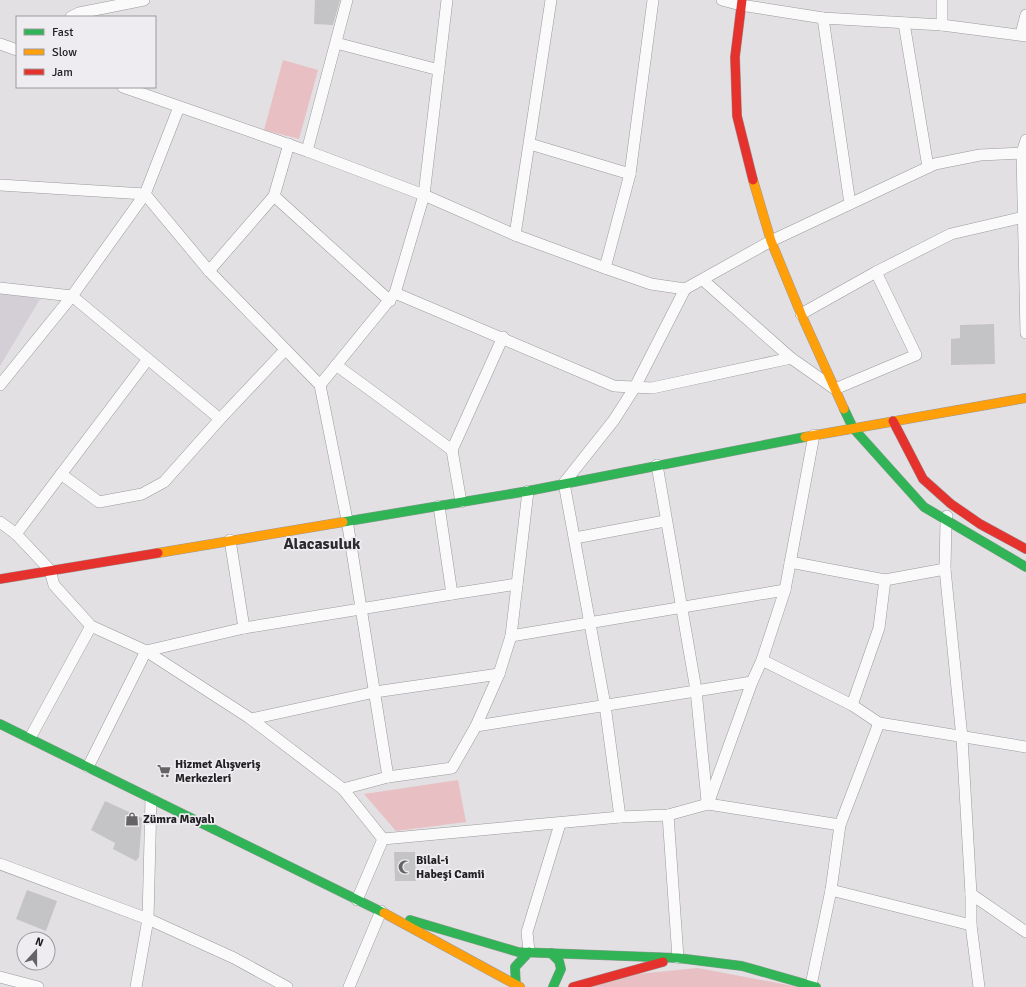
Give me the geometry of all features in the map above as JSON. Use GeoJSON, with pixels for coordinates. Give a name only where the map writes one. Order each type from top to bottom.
{"type":"FeatureCollection","features":[{"type":"Feature","properties":{"kind":"main road"},"geometry":{"type":"LineString","coordinates":[[741,2],[735,57],[737,116],[749,167],[771,241],[801,314],[853,428],[924,507],[1026,567]]}},
{"type":"Feature","properties":{"kind":"main road"},"geometry":{"type":"LineString","coordinates":[[0,579],[528,491],[814,435],[1026,398]]}},
{"type":"Feature","properties":{"kind":"main road"},"geometry":{"type":"LineString","coordinates":[[893,421],[923,479],[952,504],[980,524],[1026,549]]}},
{"type":"Feature","properties":{"kind":"main road"},"geometry":{"type":"LineString","coordinates":[[0,724],[381,911],[517,987]]}},
{"type":"Feature","properties":{"kind":"main road"},"geometry":{"type":"LineString","coordinates":[[381,911],[518,952],[678,958],[742,966],[813,986]]}},
{"type":"Feature","properties":{"kind":"main road"},"geometry":{"type":"LineString","coordinates":[[517,987],[514,978],[514,968],[517,963],[529,952]]}},
{"type":"Feature","properties":{"kind":"main road"},"geometry":{"type":"LineString","coordinates":[[551,953],[559,960],[561,965],[561,971],[553,987]]}},
{"type":"Feature","properties":{"kind":"main road"},"geometry":{"type":"LineString","coordinates":[[574,987],[678,958]]}},
{"type":"Feature","properties":{"kind":"street"},"geometry":{"type":"LineString","coordinates":[[74,16],[144,0]]}},
{"type":"Feature","properties":{"kind":"street"},"geometry":{"type":"LineString","coordinates":[[307,150],[347,0]]}},
{"type":"Feature","properties":{"kind":"street"},"geometry":{"type":"LineString","coordinates":[[320,385],[393,297],[424,195],[447,0]]}},
{"type":"Feature","properties":{"kind":"street"},"geometry":{"type":"LineString","coordinates":[[514,235],[530,144],[551,0]]}},
{"type":"Feature","properties":{"kind":"street"},"geometry":{"type":"LineString","coordinates":[[605,268],[630,174],[653,0]]}},
{"type":"Feature","properties":{"kind":"street"},"geometry":{"type":"LineString","coordinates":[[722,0],[741,2],[823,18],[942,25],[1024,35],[1026,15]]}},
{"type":"Feature","properties":{"kind":"street"},"geometry":{"type":"LineString","coordinates":[[942,0],[942,25]]}},
{"type":"Feature","properties":{"kind":"street"},"geometry":{"type":"LineString","coordinates":[[823,18],[850,204]]}},
{"type":"Feature","properties":{"kind":"street"},"geometry":{"type":"LineString","coordinates":[[904,23],[928,167]]}},
{"type":"Feature","properties":{"kind":"street"},"geometry":{"type":"LineString","coordinates":[[336,43],[439,70]]}},
{"type":"Feature","properties":{"kind":"street"},"geometry":{"type":"LineString","coordinates":[[126,88],[307,150],[424,195],[514,235],[605,268],[652,284],[685,289],[771,241],[935,164],[980,155],[1022,153]]}},
{"type":"Feature","properties":{"kind":"street"},"geometry":{"type":"LineString","coordinates":[[0,385],[72,296],[145,194],[179,107]]}},
{"type":"Feature","properties":{"kind":"street"},"geometry":{"type":"LineString","coordinates":[[1026,140],[1022,153],[1026,333]]}},
{"type":"Feature","properties":{"kind":"street"},"geometry":{"type":"LineString","coordinates":[[209,271],[274,196],[289,144]]}},
{"type":"Feature","properties":{"kind":"street"},"geometry":{"type":"LineString","coordinates":[[530,144],[630,174]]}},
{"type":"Feature","properties":{"kind":"street"},"geometry":{"type":"LineString","coordinates":[[0,185],[145,194],[209,271],[320,385],[347,520],[388,777]]}},
{"type":"Feature","properties":{"kind":"street"},"geometry":{"type":"LineString","coordinates":[[274,196],[393,297],[503,337],[614,386],[652,388],[791,358]]}},
{"type":"Feature","properties":{"kind":"street"},"geometry":{"type":"LineString","coordinates":[[801,314],[876,272],[951,234],[1024,217]]}},
{"type":"Feature","properties":{"kind":"street"},"geometry":{"type":"LineString","coordinates":[[703,280],[791,358],[835,389],[916,355],[876,272]]}},
{"type":"Feature","properties":{"kind":"street"},"geometry":{"type":"LineString","coordinates":[[0,288],[72,296],[220,419]]}},
{"type":"Feature","properties":{"kind":"street"},"geometry":{"type":"LineString","coordinates":[[620,817],[605,705],[564,483],[614,420],[635,387],[685,289]]}},
{"type":"Feature","properties":{"kind":"street"},"geometry":{"type":"LineString","coordinates":[[461,502],[452,450],[503,337]]}},
{"type":"Feature","properties":{"kind":"street"},"geometry":{"type":"LineString","coordinates":[[61,474],[99,502],[142,494],[164,482],[220,419],[285,350]]}},
{"type":"Feature","properties":{"kind":"street"},"geometry":{"type":"LineString","coordinates":[[16,534],[148,359]]}},
{"type":"Feature","properties":{"kind":"street"},"geometry":{"type":"LineString","coordinates":[[336,365],[452,450]]}},
{"type":"Feature","properties":{"kind":"street"},"geometry":{"type":"LineString","coordinates":[[708,804],[752,682],[762,660],[785,590],[814,435]]}},
{"type":"Feature","properties":{"kind":"street"},"geometry":{"type":"LineString","coordinates":[[657,465],[665,521],[696,690],[708,804]]}},
{"type":"Feature","properties":{"kind":"street"},"geometry":{"type":"LineString","coordinates":[[344,789],[388,777],[452,768],[476,726],[499,674],[511,636],[528,491]]}},
{"type":"Feature","properties":{"kind":"street"},"geometry":{"type":"LineString","coordinates":[[952,504],[946,520],[945,568],[962,738],[971,894],[971,925],[979,987]]}},
{"type":"Feature","properties":{"kind":"street"},"geometry":{"type":"LineString","coordinates":[[439,506],[452,594]]}},
{"type":"Feature","properties":{"kind":"street"},"geometry":{"type":"LineString","coordinates":[[575,538],[665,521]]}},
{"type":"Feature","properties":{"kind":"street"},"geometry":{"type":"LineString","coordinates":[[0,522],[16,534],[50,570],[54,585],[91,626],[146,651],[251,719],[344,789],[383,839]]}},
{"type":"Feature","properties":{"kind":"street"},"geometry":{"type":"LineString","coordinates":[[230,540],[244,628]]}},
{"type":"Feature","properties":{"kind":"street"},"geometry":{"type":"LineString","coordinates":[[790,562],[885,580],[945,568]]}},
{"type":"Feature","properties":{"kind":"street"},"geometry":{"type":"LineString","coordinates":[[852,705],[879,628],[885,580]]}},
{"type":"Feature","properties":{"kind":"street"},"geometry":{"type":"LineString","coordinates":[[146,651],[244,628],[517,584]]}},
{"type":"Feature","properties":{"kind":"street"},"geometry":{"type":"LineString","coordinates":[[511,636],[785,590]]}},
{"type":"Feature","properties":{"kind":"street"},"geometry":{"type":"LineString","coordinates":[[30,738],[91,626]]}},
{"type":"Feature","properties":{"kind":"street"},"geometry":{"type":"LineString","coordinates":[[88,767],[146,651]]}},
{"type":"Feature","properties":{"kind":"street"},"geometry":{"type":"LineString","coordinates":[[762,660],[852,705],[879,723],[962,738],[1026,747]]}},
{"type":"Feature","properties":{"kind":"street"},"geometry":{"type":"LineString","coordinates":[[251,719],[375,692],[499,674]]}},
{"type":"Feature","properties":{"kind":"street"},"geometry":{"type":"LineString","coordinates":[[476,726],[752,682]]}},
{"type":"Feature","properties":{"kind":"street"},"geometry":{"type":"LineString","coordinates":[[813,986],[831,890],[840,825],[879,723]]}},
{"type":"Feature","properties":{"kind":"street"},"geometry":{"type":"LineString","coordinates":[[136,987],[148,919],[151,799]]}},
{"type":"Feature","properties":{"kind":"street"},"geometry":{"type":"LineString","coordinates":[[383,839],[560,824],[620,817],[668,815],[708,804],[840,825]]}},
{"type":"Feature","properties":{"kind":"street"},"geometry":{"type":"LineString","coordinates":[[668,815],[678,958]]}},
{"type":"Feature","properties":{"kind":"street"},"geometry":{"type":"LineString","coordinates":[[529,952],[527,932],[560,824]]}},
{"type":"Feature","properties":{"kind":"street"},"geometry":{"type":"LineString","coordinates":[[357,900],[383,839]]}},
{"type":"Feature","properties":{"kind":"street"},"geometry":{"type":"LineString","coordinates":[[0,864],[148,919],[234,958],[287,987]]}},
{"type":"Feature","properties":{"kind":"street"},"geometry":{"type":"LineString","coordinates":[[831,890],[971,925]]}},
{"type":"Feature","properties":{"kind":"street"},"geometry":{"type":"LineString","coordinates":[[971,894],[1026,932]]}},
{"type":"Feature","properties":{"kind":"street"},"geometry":{"type":"LineString","coordinates":[[349,987],[381,911]]}},
{"type":"Feature","properties":{"kind":"street"},"geometry":{"type":"LineString","coordinates":[[0,977],[38,987]]}},
{"type":"Feature","properties":{"kind":"shaded area"},"geometry":{"type":"Polygon","coordinates":[[[283,60],[318,70],[299,139],[264,130],[283,60]]]}},
{"type":"Feature","properties":{"kind":"shaded area"},"geometry":{"type":"Polygon","coordinates":[[[0,293],[40,299],[0,366],[0,293]]]}},
{"type":"Feature","properties":{"kind":"shaded area"},"geometry":{"type":"Polygon","coordinates":[[[458,780],[466,822],[396,831],[364,794],[458,780]]]}},
{"type":"Feature","properties":{"kind":"shaded area"},"geometry":{"type":"Polygon","coordinates":[[[698,968],[799,987],[592,987],[637,974],[698,968]]]}},
{"type":"Feature","properties":{"kind":"building"},"geometry":{"type":"Polygon","coordinates":[[[315,0],[340,0],[333,25],[314,24],[315,0]]]}},
{"type":"Feature","properties":{"kind":"building"},"geometry":{"type":"Polygon","coordinates":[[[994,324],[995,364],[951,365],[951,339],[960,338],[960,325],[994,324]]]}},
{"type":"Feature","properties":{"kind":"building"},"geometry":{"type":"Polygon","coordinates":[[[105,801],[142,818],[139,857],[136,861],[113,849],[115,843],[91,830],[105,801]]]}},
{"type":"Feature","properties":{"kind":"building","name":"Bilal-i Habeşi Camii"},"geometry":{"type":"Polygon","coordinates":[[[394,852],[415,852],[416,881],[395,881],[394,852]]]}},
{"type":"Feature","properties":{"kind":"building"},"geometry":{"type":"Polygon","coordinates":[[[27,890],[57,901],[46,931],[16,919],[27,890]]]}},
{"type":"Feature","properties":{"kind":"traffic: fast"},"geometry":{"type":"LineString","coordinates":[[844,409],[853,428],[924,507],[1026,567]]}},
{"type":"Feature","properties":{"kind":"traffic: fast"},"geometry":{"type":"LineString","coordinates":[[343,522],[528,491],[805,437]]}},
{"type":"Feature","properties":{"kind":"traffic: fast"},"geometry":{"type":"LineString","coordinates":[[0,724],[384,913]]}},
{"type":"Feature","properties":{"kind":"traffic: fast"},"geometry":{"type":"LineString","coordinates":[[410,920],[518,952],[678,958],[742,966],[816,987]]}},
{"type":"Feature","properties":{"kind":"traffic: fast"},"geometry":{"type":"LineString","coordinates":[[516,987],[515,967],[529,952]]}},
{"type":"Feature","properties":{"kind":"traffic: fast"},"geometry":{"type":"LineString","coordinates":[[551,953],[559,961],[561,969],[553,987]]}},
{"type":"Feature","properties":{"kind":"traffic: slow"},"geometry":{"type":"LineString","coordinates":[[753,180],[771,241],[801,314],[844,409]]}},
{"type":"Feature","properties":{"kind":"traffic: slow"},"geometry":{"type":"LineString","coordinates":[[805,437],[1026,398]]}},
{"type":"Feature","properties":{"kind":"traffic: slow"},"geometry":{"type":"LineString","coordinates":[[158,553],[343,522]]}},
{"type":"Feature","properties":{"kind":"traffic: slow"},"geometry":{"type":"LineString","coordinates":[[384,913],[520,987]]}},
{"type":"Feature","properties":{"kind":"traffic: jam"},"geometry":{"type":"LineString","coordinates":[[742,0],[735,57],[737,116],[753,180]]}},
{"type":"Feature","properties":{"kind":"traffic: jam"},"geometry":{"type":"LineString","coordinates":[[893,421],[923,479],[951,504],[980,524],[1026,549]]}},
{"type":"Feature","properties":{"kind":"traffic: jam"},"geometry":{"type":"LineString","coordinates":[[0,579],[158,553]]}},
{"type":"Feature","properties":{"kind":"traffic: jam"},"geometry":{"type":"LineString","coordinates":[[573,987],[663,962]]}},
{"type":"Feature","properties":{"kind":"place","name":"Hizmet Alışveriş Merkezleri"},"geometry":{"type":"Point","coordinates":[164,771]}},
{"type":"Feature","properties":{"kind":"place","name":"Zümra Mayalı"},"geometry":{"type":"Point","coordinates":[132,819]}},
{"type":"Feature","properties":{"kind":"place","name":"Bilal-i Habeşi Camii"},"geometry":{"type":"Point","coordinates":[405,867]}},
{"type":"Feature","properties":{"kind":"district","name":"Alacasuluk"},"geometry":{"type":"Point","coordinates":[322,543]}}]}
